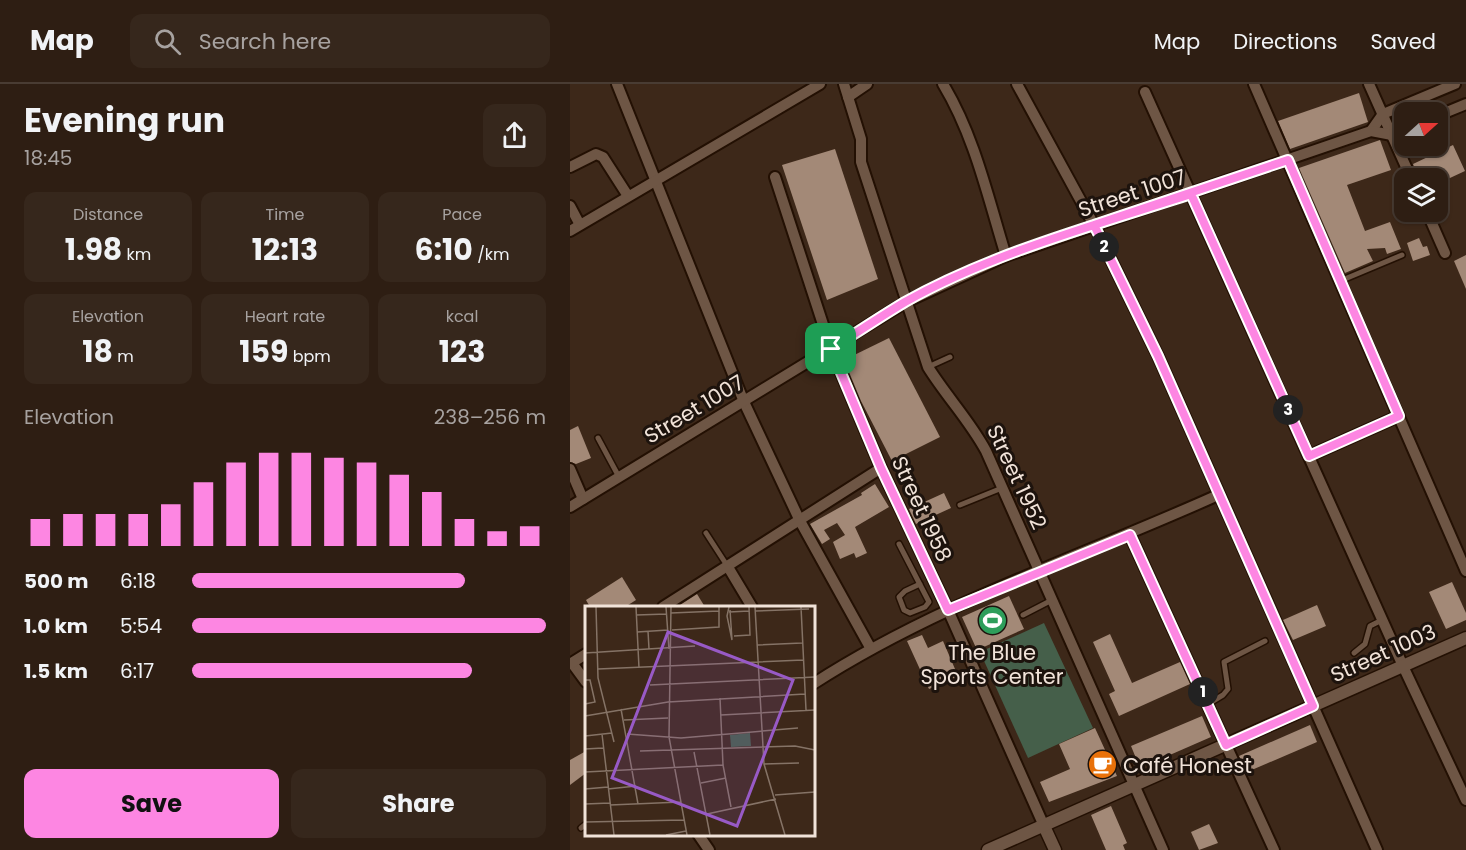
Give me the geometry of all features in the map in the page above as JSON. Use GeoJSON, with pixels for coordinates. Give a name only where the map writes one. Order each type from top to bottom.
{"type":"FeatureCollection","features":[{"type":"Feature","properties":{"kind":"street"},"geometry":{"type":"LineString","coordinates":[[617,84],[744,402],[800,521],[871,649]]}},
{"type":"Feature","properties":{"kind":"street"},"geometry":{"type":"LineString","coordinates":[[570,231],[579,223],[820,84]]}},
{"type":"Feature","properties":{"kind":"street","name":"Street 1952"},"geometry":{"type":"LineString","coordinates":[[844,84],[861,139],[861,162],[928,367],[946,395],[974,429],[1163,850]]}},
{"type":"Feature","properties":{"kind":"street"},"geometry":{"type":"LineString","coordinates":[[848,97],[867,84]]}},
{"type":"Feature","properties":{"kind":"street"},"geometry":{"type":"LineString","coordinates":[[943,84],[962,118],[972,143],[1006,256]]}},
{"type":"Feature","properties":{"kind":"street"},"geometry":{"type":"LineString","coordinates":[[1017,84],[1094,225],[1158,356],[1377,850]]}},
{"type":"Feature","properties":{"kind":"street"},"geometry":{"type":"LineString","coordinates":[[1254,84],[1466,571]]}},
{"type":"Feature","properties":{"kind":"street"},"geometry":{"type":"LineString","coordinates":[[1369,84],[1407,168]]}},
{"type":"Feature","properties":{"kind":"street"},"geometry":{"type":"LineString","coordinates":[[1392,135],[1371,131],[1383,114],[1455,84]]}},
{"type":"Feature","properties":{"kind":"street"},"geometry":{"type":"LineString","coordinates":[[1145,92],[1382,620],[1466,800]]}},
{"type":"Feature","properties":{"kind":"street"},"geometry":{"type":"LineString","coordinates":[[1448,111],[1466,104]]}},
{"type":"Feature","properties":{"kind":"street","name":"Street 1007"},"geometry":{"type":"LineString","coordinates":[[570,507],[906,302],[1006,256],[1371,131]]}},
{"type":"Feature","properties":{"kind":"street"},"geometry":{"type":"LineString","coordinates":[[570,167],[596,154],[603,157],[628,196]]}},
{"type":"Feature","properties":{"kind":"street","name":"Street 1958"},"geometry":{"type":"LineString","coordinates":[[775,177],[831,349],[881,468],[948,610],[1055,850]]}},
{"type":"Feature","properties":{"kind":"street"},"geometry":{"type":"LineString","coordinates":[[570,206],[579,223]]}},
{"type":"Feature","properties":{"kind":"street"},"geometry":{"type":"LineString","coordinates":[[1431,222],[1445,253]]}},
{"type":"Feature","properties":{"kind":"street"},"geometry":{"type":"LineString","coordinates":[[1309,456],[1399,416]]}},
{"type":"Feature","properties":{"kind":"street"},"geometry":{"type":"LineString","coordinates":[[665,606],[881,468]]}},
{"type":"Feature","properties":{"kind":"street"},"geometry":{"type":"LineString","coordinates":[[570,469],[583,499]]}},
{"type":"Feature","properties":{"kind":"street"},"geometry":{"type":"LineString","coordinates":[[814,683],[871,649],[948,610],[1130,535],[1218,495]]}},
{"type":"Feature","properties":{"kind":"street"},"geometry":{"type":"LineString","coordinates":[[1130,535],[1274,850]]}},
{"type":"Feature","properties":{"kind":"street"},"geometry":{"type":"LineString","coordinates":[[728,567],[751,606]]}},
{"type":"Feature","properties":{"kind":"street","name":"Street 1003"},"geometry":{"type":"LineString","coordinates":[[988,850],[1466,638]]}},
{"type":"Feature","properties":{"kind":"street"},"geometry":{"type":"LineString","coordinates":[[585,655],[571,663],[585,681]]}},
{"type":"Feature","properties":{"kind":"street"},"geometry":{"type":"LineString","coordinates":[[699,835],[708,850]]}},
{"type":"Feature","properties":{"kind":"lane"},"geometry":{"type":"LineString","coordinates":[[1339,282],[1402,255]]}},
{"type":"Feature","properties":{"kind":"lane"},"geometry":{"type":"LineString","coordinates":[[928,367],[950,357]]}},
{"type":"Feature","properties":{"kind":"lane"},"geometry":{"type":"LineString","coordinates":[[598,438],[620,477]]}},
{"type":"Feature","properties":{"kind":"lane"},"geometry":{"type":"LineString","coordinates":[[960,506],[1002,488]]}},
{"type":"Feature","properties":{"kind":"lane"},"geometry":{"type":"LineString","coordinates":[[706,533],[728,567]]}},
{"type":"Feature","properties":{"kind":"lane"},"geometry":{"type":"LineString","coordinates":[[899,544],[920,584],[928,605],[910,613],[904,610],[899,597],[905,591],[920,584]]}},
{"type":"Feature","properties":{"kind":"lane"},"geometry":{"type":"LineString","coordinates":[[909,561],[921,554]]}},
{"type":"Feature","properties":{"kind":"lane"},"geometry":{"type":"LineString","coordinates":[[1023,615],[1052,600]]}},
{"type":"Feature","properties":{"kind":"lane"},"geometry":{"type":"LineString","coordinates":[[1354,653],[1365,644],[1370,626],[1382,620]]}},
{"type":"Feature","properties":{"kind":"lane"},"geometry":{"type":"LineString","coordinates":[[1208,704],[1223,695],[1227,689],[1224,662],[1265,641]]}},
{"type":"Feature","properties":{"kind":"green space"},"geometry":{"type":"Polygon","coordinates":[[[1044,623],[1093,728],[1028,758],[980,652],[1044,623]]]}},
{"type":"Feature","properties":{"kind":"building"},"geometry":{"type":"Polygon","coordinates":[[[1359,93],[1368,122],[1290,149],[1278,121],[1359,93]]]}},
{"type":"Feature","properties":{"kind":"building"},"geometry":{"type":"Polygon","coordinates":[[[1380,140],[1391,170],[1347,185],[1365,231],[1390,222],[1401,249],[1387,254],[1385,248],[1367,249],[1373,261],[1345,273],[1299,168],[1380,140]]]}},
{"type":"Feature","properties":{"kind":"building"},"geometry":{"type":"Polygon","coordinates":[[[1453,145],[1465,171],[1448,179],[1448,168],[1414,168],[1413,164],[1430,156],[1448,156],[1448,147],[1453,145]]]}},
{"type":"Feature","properties":{"kind":"building"},"geometry":{"type":"Polygon","coordinates":[[[835,149],[878,279],[827,300],[782,165],[835,149]]]}},
{"type":"Feature","properties":{"kind":"building"},"geometry":{"type":"Polygon","coordinates":[[[1419,238],[1423,247],[1427,246],[1430,255],[1413,261],[1407,243],[1419,238]]]}},
{"type":"Feature","properties":{"kind":"building"},"geometry":{"type":"Polygon","coordinates":[[[1466,255],[1466,289],[1454,261],[1466,255]]]}},
{"type":"Feature","properties":{"kind":"building"},"geometry":{"type":"Polygon","coordinates":[[[889,338],[940,437],[892,461],[861,401],[844,360],[889,338]]]}},
{"type":"Feature","properties":{"kind":"building"},"geometry":{"type":"Polygon","coordinates":[[[578,426],[591,458],[576,464],[570,462],[570,430],[578,426]]]}},
{"type":"Feature","properties":{"kind":"building"},"geometry":{"type":"Polygon","coordinates":[[[875,484],[889,507],[855,527],[867,553],[856,558],[854,553],[840,559],[833,542],[845,535],[837,523],[824,530],[830,539],[822,544],[810,524],[862,495],[861,493],[875,484]]]}},
{"type":"Feature","properties":{"kind":"building"},"geometry":{"type":"Polygon","coordinates":[[[944,493],[951,508],[916,524],[909,509],[944,493]]]}},
{"type":"Feature","properties":{"kind":"building"},"geometry":{"type":"Polygon","coordinates":[[[622,577],[636,600],[627,606],[589,606],[586,600],[622,577]]]}},
{"type":"Feature","properties":{"kind":"building"},"geometry":{"type":"Polygon","coordinates":[[[1452,582],[1466,613],[1466,620],[1446,629],[1429,592],[1452,582]]]}},
{"type":"Feature","properties":{"kind":"building"},"geometry":{"type":"Polygon","coordinates":[[[697,594],[704,606],[679,606],[697,594]]]}},
{"type":"Feature","properties":{"kind":"building"},"geometry":{"type":"Polygon","coordinates":[[[1009,596],[1024,629],[977,650],[962,617],[1009,596]]]}},
{"type":"Feature","properties":{"kind":"building"},"geometry":{"type":"Polygon","coordinates":[[[1317,605],[1326,626],[1293,640],[1283,620],[1317,605]]]}},
{"type":"Feature","properties":{"kind":"building"},"geometry":{"type":"Polygon","coordinates":[[[1110,634],[1132,683],[1180,662],[1190,684],[1119,716],[1109,694],[1115,691],[1093,642],[1110,634]]]}},
{"type":"Feature","properties":{"kind":"building"},"geometry":{"type":"Polygon","coordinates":[[[922,635],[928,648],[943,641],[958,676],[929,689],[907,641],[922,635]]]}},
{"type":"Feature","properties":{"kind":"building"},"geometry":{"type":"Polygon","coordinates":[[[1202,716],[1211,737],[1140,768],[1131,746],[1202,716]]]}},
{"type":"Feature","properties":{"kind":"building"},"geometry":{"type":"Polygon","coordinates":[[[1310,725],[1317,742],[1247,772],[1239,756],[1310,725]]]}},
{"type":"Feature","properties":{"kind":"building"},"geometry":{"type":"Polygon","coordinates":[[[1095,728],[1117,776],[1049,802],[1040,782],[1070,769],[1059,744],[1095,728]]]}},
{"type":"Feature","properties":{"kind":"building"},"geometry":{"type":"Polygon","coordinates":[[[585,752],[585,774],[570,785],[570,760],[585,752]]]}},
{"type":"Feature","properties":{"kind":"building"},"geometry":{"type":"Polygon","coordinates":[[[1111,806],[1127,843],[1123,845],[1125,850],[1106,850],[1091,815],[1111,806]]]}},
{"type":"Feature","properties":{"kind":"building"},"geometry":{"type":"Polygon","coordinates":[[[1209,824],[1218,843],[1199,850],[1191,832],[1209,824]]]}},
{"type":"Feature","properties":{"kind":"place","name":"The Blue Sports Center"},"geometry":{"type":"Point","coordinates":[992,621]}},
{"type":"Feature","properties":{"kind":"place","name":"Café Honest"},"geometry":{"type":"Point","coordinates":[1102,765]}},
{"type":"Feature","properties":{"kind":"route"},"geometry":{"type":"LineString","coordinates":[[831,349],[881,468],[948,610],[1130,535],[1226,745],[1313,706],[1158,356],[1094,225],[1288,160],[1399,416],[1309,456],[1191,194],[1094,225],[1006,256],[906,302],[831,349]]}}]}
